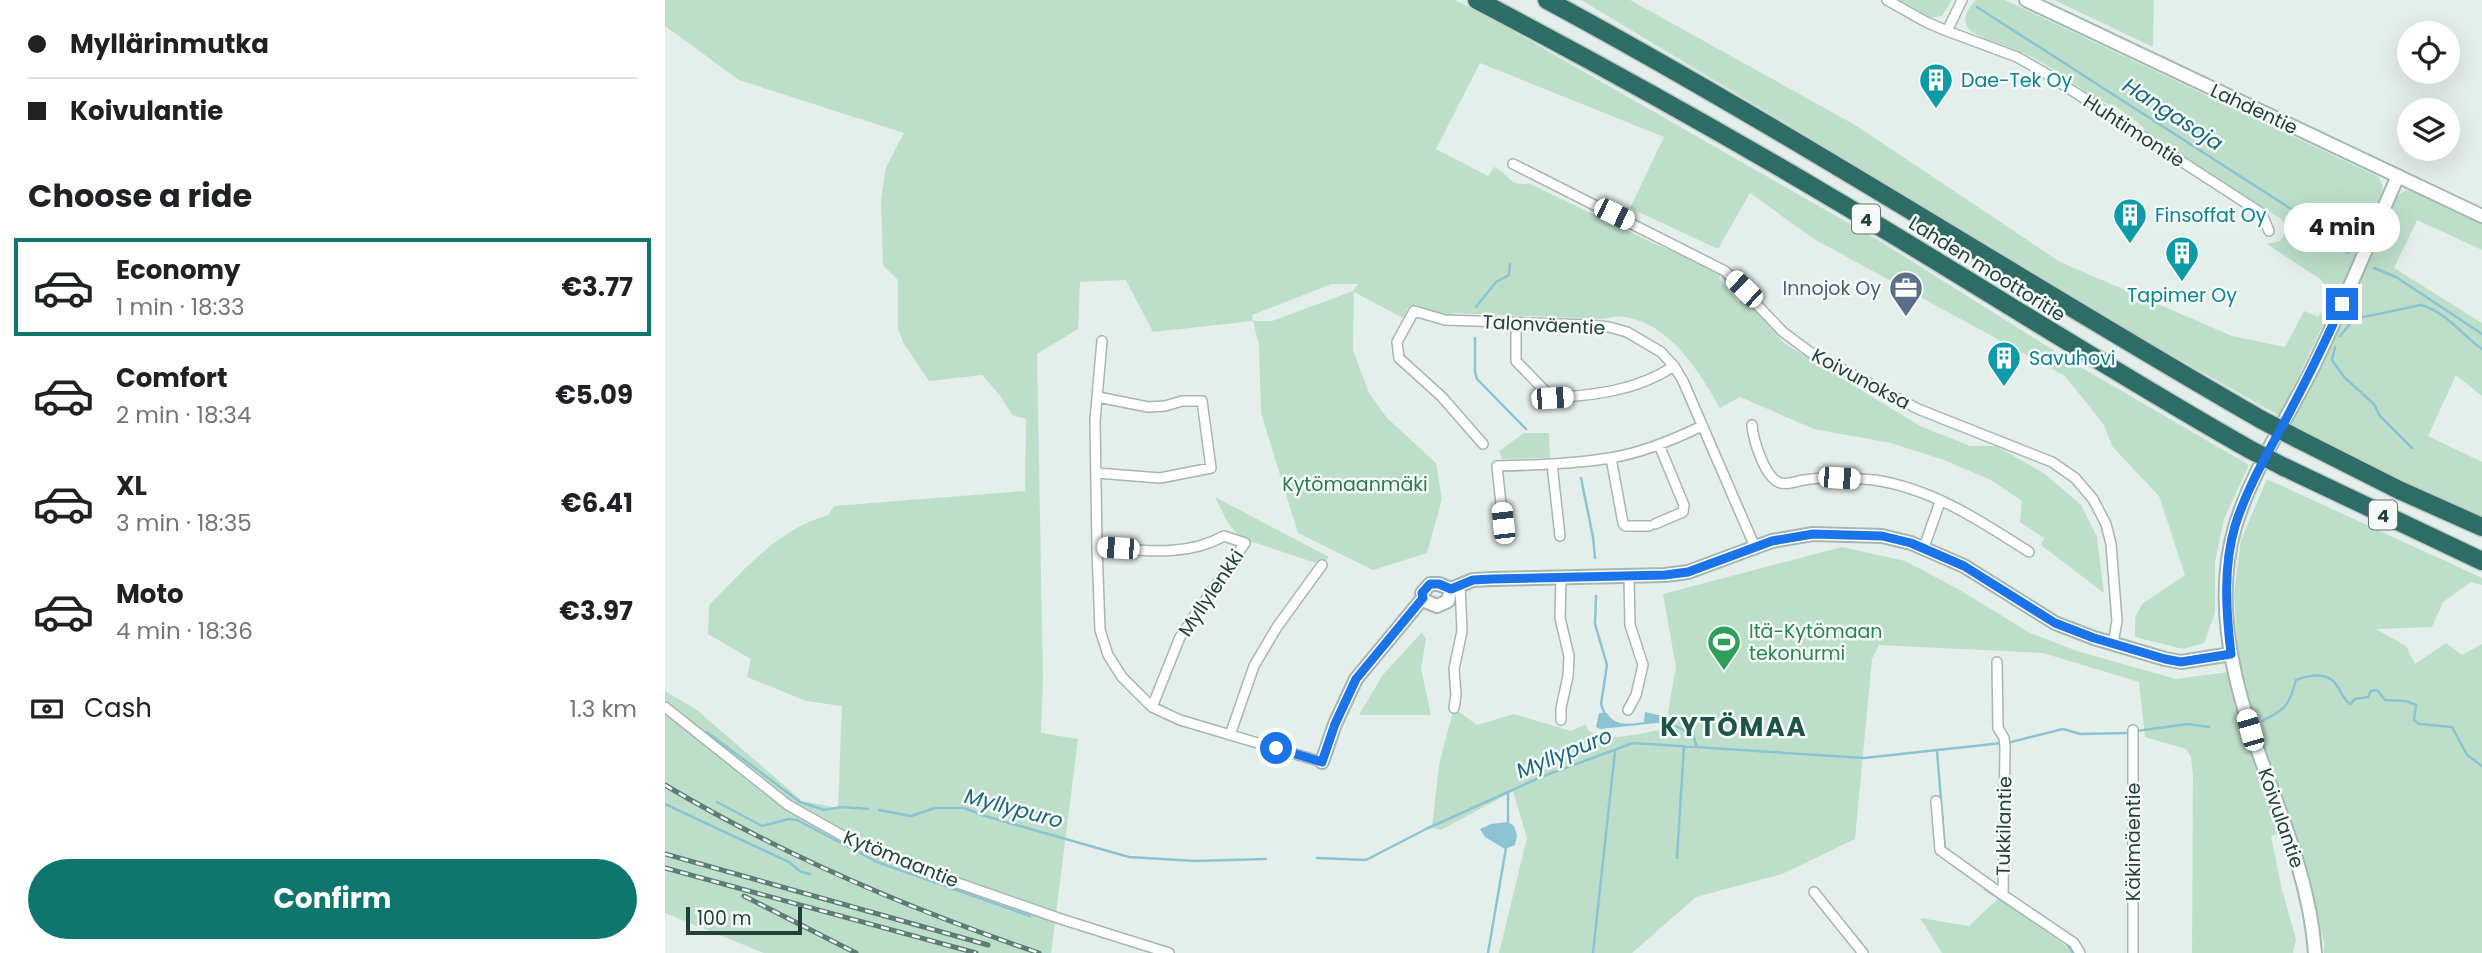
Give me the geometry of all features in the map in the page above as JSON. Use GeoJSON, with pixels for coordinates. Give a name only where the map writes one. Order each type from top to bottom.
{"type":"FeatureCollection","features":[{"type":"Feature","properties":{"kind":"highway","name":"Lahden moottoritie"},"geometry":{"type":"LineString","coordinates":[[1477,0],[1645,91],[1833,198],[2134,383],[2249,449],[2482,561]]}},
{"type":"Feature","properties":{"kind":"highway","name":"Lahden moottoritie"},"geometry":{"type":"LineString","coordinates":[[1546,0],[1672,68],[2262,420],[2399,490],[2482,527]]}},
{"type":"Feature","properties":{"kind":"street","name":"Huhtimontie"},"geometry":{"type":"LineString","coordinates":[[1887,0],[1926,22],[2017,57],[2045,73],[2255,209],[2262,215],[2269,232]]}},
{"type":"Feature","properties":{"kind":"street"},"geometry":{"type":"LineString","coordinates":[[1947,31],[1962,0]]}},
{"type":"Feature","properties":{"kind":"street","name":"Lahdentie"},"geometry":{"type":"LineString","coordinates":[[2026,0],[2482,216]]}},
{"type":"Feature","properties":{"kind":"street","name":"Koivunoksa"},"geometry":{"type":"LineString","coordinates":[[1513,164],[1725,271],[1783,332],[1810,352],[1918,409],[2052,461],[2075,478],[2093,499],[2106,524],[2111,544],[2117,621],[2113,643]]}},
{"type":"Feature","properties":{"kind":"street","name":"Koivulantie"},"geometry":{"type":"LineString","coordinates":[[2315,953],[2313,928],[2298,864],[2250,730],[2231,654],[2226,596],[2227,570],[2235,526],[2257,473],[2318,355],[2397,176]]}},
{"type":"Feature","properties":{"kind":"street","name":"Talonväentie"},"geometry":{"type":"LineString","coordinates":[[1483,444],[1442,397],[1399,358],[1397,342],[1414,311],[1445,320],[1618,329],[1651,345],[1674,366],[1755,547]]}},
{"type":"Feature","properties":{"kind":"street"},"geometry":{"type":"LineString","coordinates":[[1516,324],[1516,361],[1552,398],[1605,394],[1636,384],[1674,366]]}},
{"type":"Feature","properties":{"kind":"street"},"geometry":{"type":"LineString","coordinates":[[1102,341],[1095,420],[1097,547],[1100,630],[1108,655],[1122,677],[1152,707],[1180,720],[1322,762],[1335,724],[1356,679],[1423,598],[1422,593],[1430,584],[1456,587],[1473,580],[1629,577],[1688,572],[1755,547],[1813,534],[1882,536],[1924,547],[1968,569],[2055,623],[2165,659],[2181,662],[2231,654]]}},
{"type":"Feature","properties":{"kind":"street"},"geometry":{"type":"LineString","coordinates":[[1097,473],[1160,478],[1211,468],[1202,401],[1182,401],[1149,407],[1098,397]]}},
{"type":"Feature","properties":{"kind":"street"},"geometry":{"type":"LineString","coordinates":[[1752,425],[1754,440],[1768,472],[1776,481],[1787,484],[1807,479],[1839,478],[1912,488],[1979,520],[2029,552]]}},
{"type":"Feature","properties":{"kind":"street"},"geometry":{"type":"LineString","coordinates":[[1503,523],[1497,467],[1611,458],[1659,445],[1702,426]]}},
{"type":"Feature","properties":{"kind":"street"},"geometry":{"type":"LineString","coordinates":[[1611,458],[1623,523],[1633,527],[1652,525],[1683,512],[1684,505],[1659,445]]}},
{"type":"Feature","properties":{"kind":"street"},"geometry":{"type":"LineString","coordinates":[[1552,464],[1560,537]]}},
{"type":"Feature","properties":{"kind":"street"},"geometry":{"type":"LineString","coordinates":[[1924,547],[1940,502]]}},
{"type":"Feature","properties":{"kind":"street","name":"Myllylenkki"},"geometry":{"type":"LineString","coordinates":[[1097,547],[1161,552],[1207,545],[1224,536],[1245,543],[1180,637],[1152,707]]}},
{"type":"Feature","properties":{"kind":"street"},"geometry":{"type":"LineString","coordinates":[[1230,735],[1254,666],[1277,627],[1322,565]]}},
{"type":"Feature","properties":{"kind":"street"},"geometry":{"type":"LineString","coordinates":[[1628,710],[1636,695],[1643,665],[1630,625],[1629,577]]}},
{"type":"Feature","properties":{"kind":"street"},"geometry":{"type":"LineString","coordinates":[[1561,578],[1560,618],[1569,656],[1561,720]]}},
{"type":"Feature","properties":{"kind":"street"},"geometry":{"type":"LineString","coordinates":[[1423,598],[1434,606],[1441,605],[1448,601],[1456,587]]}},
{"type":"Feature","properties":{"kind":"street"},"geometry":{"type":"LineString","coordinates":[[1454,708],[1454,669],[1462,631],[1456,587]]}},
{"type":"Feature","properties":{"kind":"street","name":"Tukkilantie"},"geometry":{"type":"LineString","coordinates":[[1997,662],[1998,728],[2004,742],[2003,895],[2074,943],[2080,953]]}},
{"type":"Feature","properties":{"kind":"street","name":"Kytömaantie"},"geometry":{"type":"LineString","coordinates":[[665,707],[779,799],[859,845],[929,873],[1168,953]]}},
{"type":"Feature","properties":{"kind":"street","name":"Käkimäentie"},"geometry":{"type":"LineString","coordinates":[[2133,730],[2133,953]]}},
{"type":"Feature","properties":{"kind":"street"},"geometry":{"type":"LineString","coordinates":[[1936,801],[1940,850],[2003,895]]}},
{"type":"Feature","properties":{"kind":"street"},"geometry":{"type":"LineString","coordinates":[[1814,892],[1863,953]]}},
{"type":"Feature","properties":{"kind":"green space","name":"Kytömaanmäki"},"geometry":{"type":"Polygon","coordinates":[[[665,0],[1455,0],[1878,240],[2077,365],[2249,465],[2224,519],[2215,562],[2215,613],[2204,643],[2183,649],[2135,637],[2135,618],[2142,604],[2185,575],[2159,496],[2112,446],[2104,425],[2065,376],[1814,239],[1750,193],[1718,249],[1630,208],[1664,137],[1480,63],[1436,149],[1488,176],[1494,167],[1517,183],[1530,184],[1653,243],[1721,272],[1719,279],[1738,302],[1745,300],[1784,343],[1920,426],[1970,446],[1996,446],[2045,474],[2081,505],[2097,537],[2104,593],[2041,545],[2044,538],[2020,522],[2022,501],[1991,480],[1944,460],[1891,443],[1814,429],[1740,397],[1720,408],[1703,379],[1681,351],[1656,329],[1641,321],[1620,316],[1603,319],[1453,313],[1449,316],[1415,305],[1409,306],[1403,318],[1354,292],[1353,350],[1369,393],[1387,418],[1436,463],[1442,499],[1427,553],[1373,570],[1298,533],[1261,413],[1259,345],[1253,321],[1153,332],[1126,280],[1080,282],[1078,329],[1037,354],[1043,679],[1041,733],[1078,739],[1051,953],[764,953],[665,913],[665,691],[697,710],[802,801],[838,808],[842,706],[806,701],[747,677],[751,659],[708,634],[709,605],[763,552],[793,530],[828,515],[834,506],[1025,491],[1026,419],[1012,415],[1000,395],[982,375],[929,381],[903,342],[898,329],[898,280],[883,265],[881,200],[886,167],[904,133],[739,80],[665,26],[665,0]],[[1332,284],[1252,315],[1253,321],[1272,321],[1353,291],[1358,284],[1332,284]]]}},
{"type":"Feature","properties":{"kind":"green space"},"geometry":{"type":"Polygon","coordinates":[[[1581,0],[1630,0],[1855,125],[2060,262],[2232,336],[2285,347],[2304,311],[2318,317],[2324,308],[2330,310],[2280,416],[2154,345],[1581,0]]]}},
{"type":"Feature","properties":{"kind":"green space"},"geometry":{"type":"Polygon","coordinates":[[[1899,0],[1952,0],[1942,16],[1931,18],[1899,0]]]}},
{"type":"Feature","properties":{"kind":"green space"},"geometry":{"type":"Polygon","coordinates":[[[1976,0],[2005,0],[2379,177],[2383,187],[2380,202],[2338,299],[2320,279],[2267,244],[2282,238],[2285,228],[2281,219],[2149,134],[2119,109],[2097,100],[2036,59],[1973,33],[1965,18],[1976,0]]]}},
{"type":"Feature","properties":{"kind":"green space"},"geometry":{"type":"Polygon","coordinates":[[[2054,0],[2152,0],[2153,47],[2054,0]]]}},
{"type":"Feature","properties":{"kind":"green space"},"geometry":{"type":"Polygon","coordinates":[[[2406,190],[2416,192],[2482,223],[2482,250],[2417,220],[2394,268],[2482,323],[2482,396],[2456,375],[2428,436],[2482,462],[2482,519],[2405,484],[2287,424],[2396,197],[2406,190]]]}},
{"type":"Feature","properties":{"kind":"green space"},"geometry":{"type":"Polygon","coordinates":[[[1524,433],[1549,433],[1550,458],[1502,459],[1499,451],[1524,433]]]}},
{"type":"Feature","properties":{"kind":"green space"},"geometry":{"type":"Polygon","coordinates":[[[2267,479],[2482,578],[2482,585],[2471,582],[2443,602],[2432,627],[2376,629],[2406,646],[2415,664],[2446,643],[2462,655],[2482,644],[2482,953],[2324,953],[2324,942],[2304,863],[2256,725],[2238,654],[2234,593],[2241,540],[2267,479]]]}},
{"type":"Feature","properties":{"kind":"green space"},"geometry":{"type":"Polygon","coordinates":[[[1215,497],[1329,557],[1322,565],[1253,542],[1245,543],[1228,523],[1215,497]]]}},
{"type":"Feature","properties":{"kind":"green space"},"geometry":{"type":"Polygon","coordinates":[[[1842,547],[1905,561],[1960,590],[2030,633],[2077,651],[2176,679],[2228,672],[2232,676],[2246,735],[2283,833],[2271,836],[2296,939],[2293,953],[2192,953],[2191,757],[2186,749],[2145,737],[2139,682],[2043,653],[1879,645],[1872,659],[1855,839],[1782,874],[1696,897],[1632,953],[1499,953],[1527,838],[1513,791],[1441,830],[1432,828],[1439,765],[1454,708],[1477,725],[1514,714],[1571,731],[1586,724],[1588,730],[1604,737],[1665,729],[1676,667],[1663,594],[1842,547]]]}},
{"type":"Feature","properties":{"kind":"green space"},"geometry":{"type":"Polygon","coordinates":[[[1422,632],[1426,639],[1421,669],[1431,715],[1359,715],[1382,676],[1422,632]]]}},
{"type":"Feature","properties":{"kind":"green space"},"geometry":{"type":"Polygon","coordinates":[[[2001,896],[2075,953],[1942,953],[1920,918],[1969,926],[2001,896]]]}},
{"type":"Feature","properties":{"kind":"water"},"geometry":{"type":"Polygon","coordinates":[[[1645,712],[1663,716],[1671,721],[1669,724],[1600,729],[1596,727],[1599,713],[1607,713],[1614,721],[1628,724],[1644,722],[1645,712]]]}},
{"type":"Feature","properties":{"kind":"water"},"geometry":{"type":"Polygon","coordinates":[[[1508,822],[1514,826],[1517,835],[1515,845],[1505,849],[1485,837],[1480,829],[1491,824],[1508,822]]]}},
{"type":"Feature","properties":{"kind":"waterway","name":"Hangasoja"},"geometry":{"type":"LineString","coordinates":[[1977,7],[2327,232],[2348,253]]}},
{"type":"Feature","properties":{"kind":"waterway"},"geometry":{"type":"LineString","coordinates":[[1476,307],[1496,282],[1509,275],[1510,264]]}},
{"type":"Feature","properties":{"kind":"waterway","name":"Hangasoja"},"geometry":{"type":"LineString","coordinates":[[2374,268],[2396,277],[2482,334]]}},
{"type":"Feature","properties":{"kind":"waterway"},"geometry":{"type":"LineString","coordinates":[[2340,336],[2354,319],[2421,305],[2446,318],[2482,349]]}},
{"type":"Feature","properties":{"kind":"waterway"},"geometry":{"type":"LineString","coordinates":[[1475,338],[1477,379],[1526,429]]}},
{"type":"Feature","properties":{"kind":"waterway"},"geometry":{"type":"LineString","coordinates":[[2335,347],[2332,360],[2344,377],[2374,404],[2380,416],[2412,448]]}},
{"type":"Feature","properties":{"kind":"waterway"},"geometry":{"type":"LineString","coordinates":[[1581,478],[1595,558]]}},
{"type":"Feature","properties":{"kind":"waterway"},"geometry":{"type":"LineString","coordinates":[[1596,596],[1595,624],[1607,665],[1601,704],[1605,715]]}},
{"type":"Feature","properties":{"kind":"waterway","name":"Myllypuro"},"geometry":{"type":"LineString","coordinates":[[2262,721],[2285,706],[2296,680],[2324,676],[2333,681],[2350,704],[2355,699],[2368,697],[2371,691],[2377,690],[2385,700],[2406,701],[2416,705],[2414,720],[2419,724],[2452,727],[2467,755],[2482,766]]}},
{"type":"Feature","properties":{"kind":"waterway"},"geometry":{"type":"LineString","coordinates":[[1668,722],[1693,735],[1697,747]]}},
{"type":"Feature","properties":{"kind":"waterway","name":"Myllypuro"},"geometry":{"type":"LineString","coordinates":[[2137,731],[2188,724],[2209,727]]}},
{"type":"Feature","properties":{"kind":"waterway","name":"Myllypuro"},"geometry":{"type":"LineString","coordinates":[[1317,858],[1366,860],[1426,829],[1541,777],[1633,743],[1864,758],[2011,742],[2063,729],[2080,734],[2128,733]]}},
{"type":"Feature","properties":{"kind":"waterway"},"geometry":{"type":"LineString","coordinates":[[707,732],[800,802],[824,810],[842,807],[868,809]]}},
{"type":"Feature","properties":{"kind":"waterway"},"geometry":{"type":"LineString","coordinates":[[1677,858],[1684,746]]}},
{"type":"Feature","properties":{"kind":"waterway"},"geometry":{"type":"LineString","coordinates":[[1593,953],[1615,751]]}},
{"type":"Feature","properties":{"kind":"waterway"},"geometry":{"type":"LineString","coordinates":[[1937,751],[1945,849]]}},
{"type":"Feature","properties":{"kind":"waterway"},"geometry":{"type":"LineString","coordinates":[[1508,794],[1508,822]]}},
{"type":"Feature","properties":{"kind":"waterway"},"geometry":{"type":"LineString","coordinates":[[717,802],[762,826],[789,819],[797,820],[877,862],[1030,916]]}},
{"type":"Feature","properties":{"kind":"waterway"},"geometry":{"type":"LineString","coordinates":[[665,804],[789,862],[801,872],[810,874]]}},
{"type":"Feature","properties":{"kind":"waterway","name":"Myllypuro"},"geometry":{"type":"LineString","coordinates":[[879,810],[911,816],[935,808],[964,808],[1129,857],[1195,861],[1266,859]]}},
{"type":"Feature","properties":{"kind":"waterway"},"geometry":{"type":"LineString","coordinates":[[1488,953],[1506,848]]}},
{"type":"Feature","properties":{"kind":"waterway"},"geometry":{"type":"LineString","coordinates":[[1985,889],[2024,915]]}},
{"type":"Feature","properties":{"kind":"waterway"},"geometry":{"type":"LineString","coordinates":[[2065,941],[2073,953]]}},
{"type":"Feature","properties":{"kind":"railway"},"geometry":{"type":"LineString","coordinates":[[665,785],[801,858],[942,918],[1039,953]]}},
{"type":"Feature","properties":{"kind":"railway"},"geometry":{"type":"LineString","coordinates":[[665,854],[988,945]]}},
{"type":"Feature","properties":{"kind":"railway"},"geometry":{"type":"LineString","coordinates":[[665,868],[976,953]]}},
{"type":"Feature","properties":{"kind":"railway"},"geometry":{"type":"LineString","coordinates":[[744,896],[856,953]]}},
{"type":"Feature","properties":{"kind":"place","name":"Dae-Tek Oy"},"geometry":{"type":"Point","coordinates":[1936,110]}},
{"type":"Feature","properties":{"kind":"place","name":"Finsoffat Oy"},"geometry":{"type":"Point","coordinates":[2130,245]}},
{"type":"Feature","properties":{"kind":"place","name":"Tapimer Oy"},"geometry":{"type":"Point","coordinates":[2182,283]}},
{"type":"Feature","properties":{"kind":"place","name":"Innojok Oy"},"geometry":{"type":"Point","coordinates":[1906,318]}},
{"type":"Feature","properties":{"kind":"place","name":"Savuhovi"},"geometry":{"type":"Point","coordinates":[2004,388]}},
{"type":"Feature","properties":{"kind":"place","name":"Itä-Kytömaan tekonurmi"},"geometry":{"type":"Point","coordinates":[1724,672]}},
{"type":"Feature","properties":{"kind":"district","name":"KYTÖMAA"},"geometry":{"type":"Point","coordinates":[1734,727]}},
{"type":"Feature","properties":{"kind":"route"},"geometry":{"type":"LineString","coordinates":[[1276,748],[1322,762],[1335,724],[1356,679],[1423,598],[1422,593],[1430,584],[1444,585],[1451,589],[1473,580],[1678,574],[1710,565],[1772,541],[1813,534],[1882,536],[1924,547],[1964,566],[2055,623],[2094,638],[2165,659],[2181,662],[2231,654],[2226,596],[2227,570],[2235,526],[2257,473],[2342,304]]}}]}
